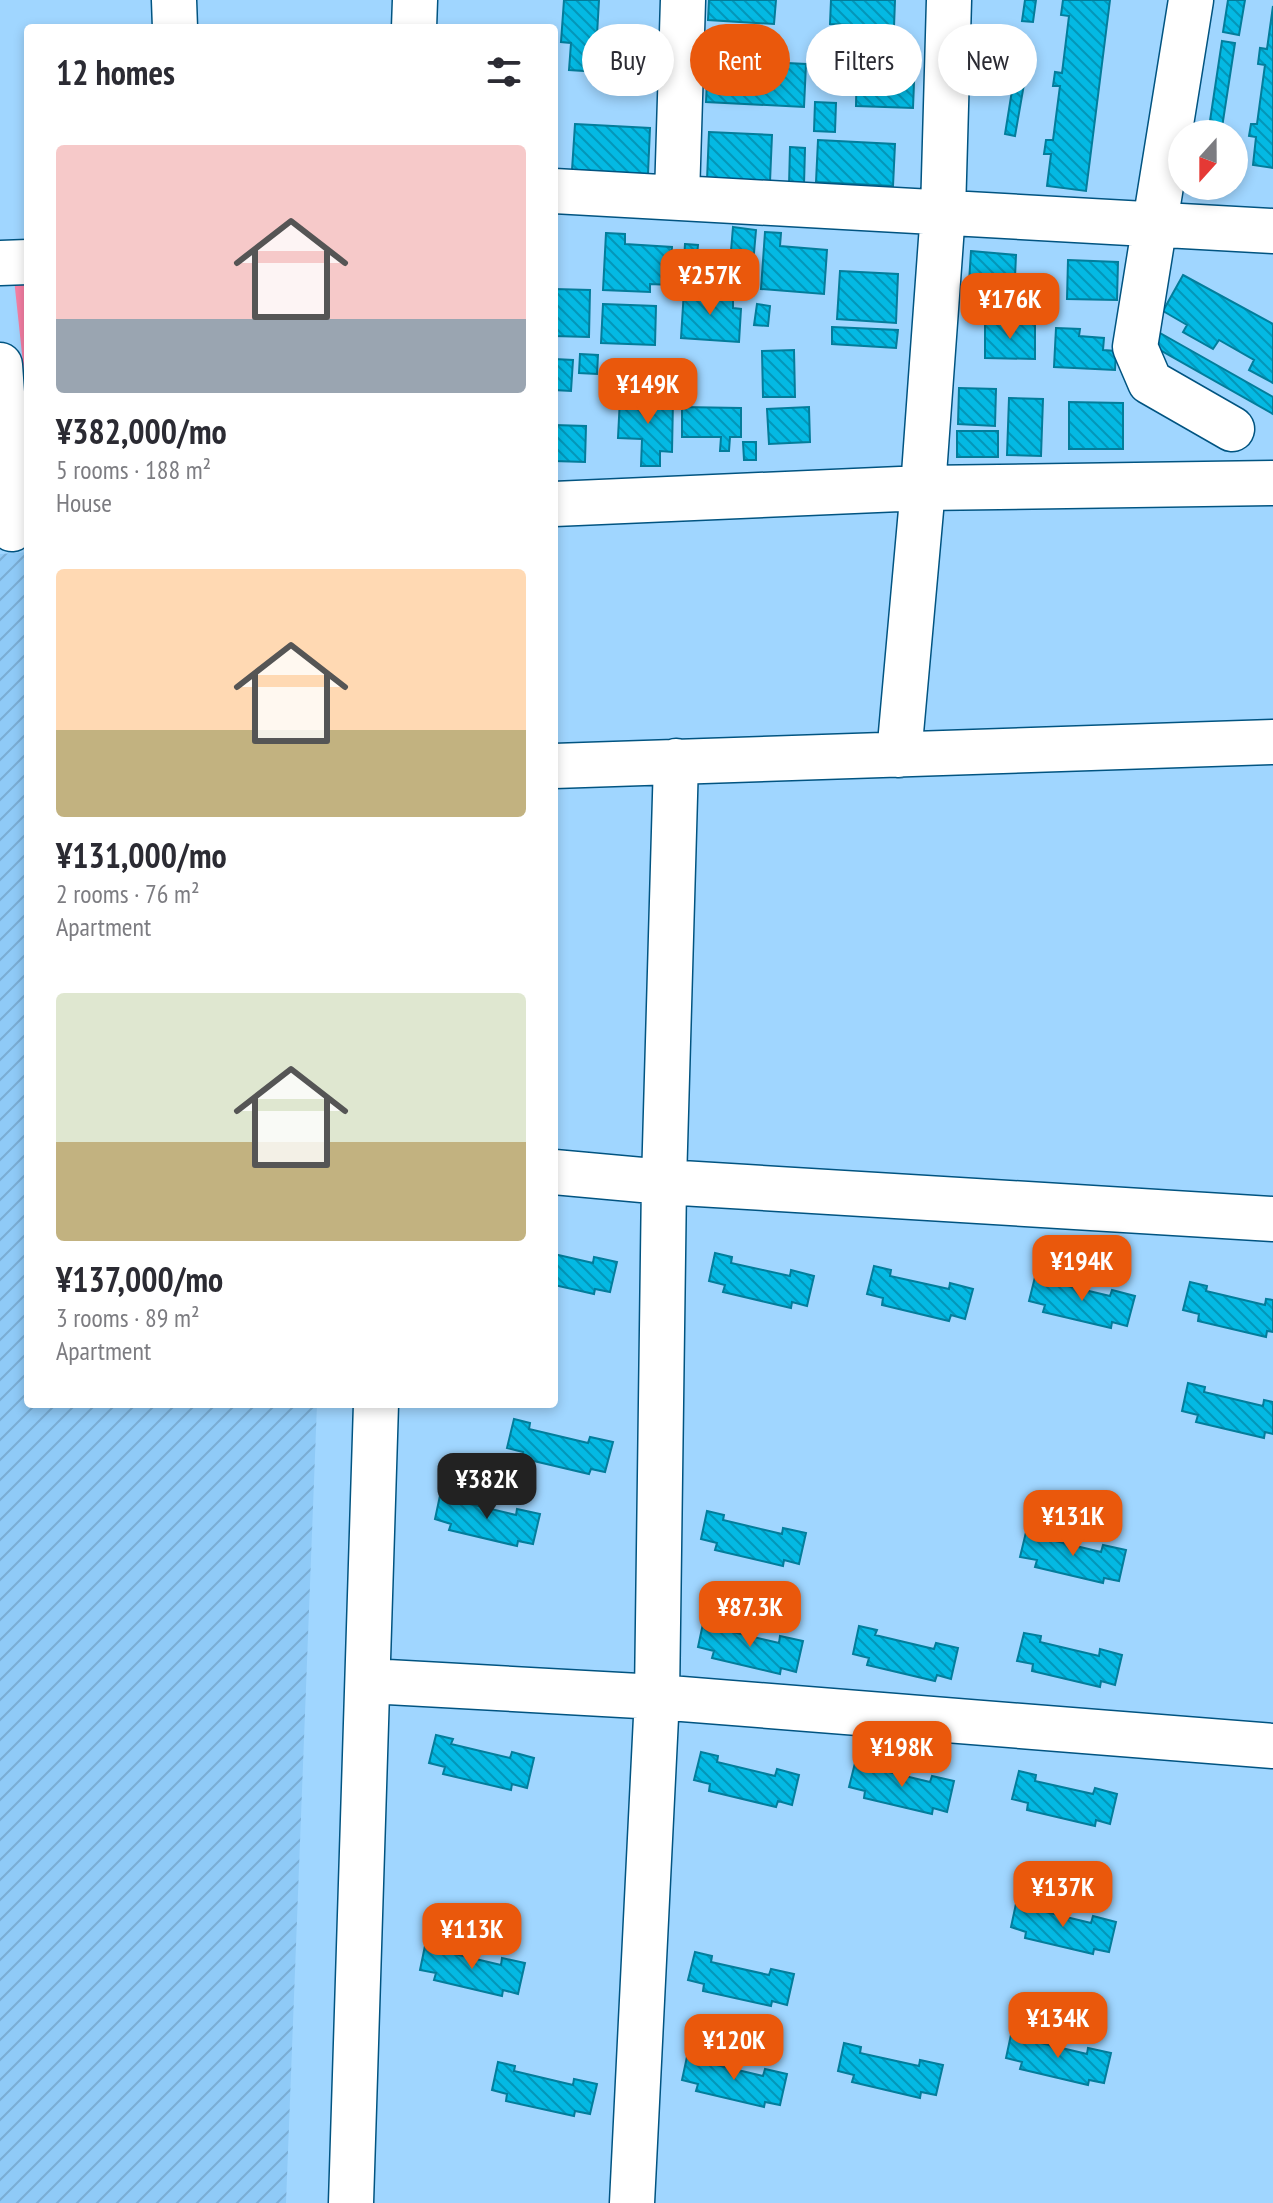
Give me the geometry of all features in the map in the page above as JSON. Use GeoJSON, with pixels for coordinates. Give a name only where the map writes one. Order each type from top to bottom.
{"type":"FeatureCollection","features":[{"type":"Feature","properties":{"kind":"street"},"geometry":{"type":"LineString","coordinates":[[174,0],[175,24]]}},
{"type":"Feature","properties":{"kind":"street"},"geometry":{"type":"LineString","coordinates":[[414,24],[415,0]]}},
{"type":"Feature","properties":{"kind":"street"},"geometry":{"type":"LineString","coordinates":[[677,196],[683,0]]}},
{"type":"Feature","properties":{"kind":"street"},"geometry":{"type":"LineString","coordinates":[[899,755],[943,212],[949,0]]}},
{"type":"Feature","properties":{"kind":"street"},"geometry":{"type":"LineString","coordinates":[[1191,0],[1135,347],[1150,382],[1232,429]]}},
{"type":"Feature","properties":{"kind":"street"},"geometry":{"type":"LineString","coordinates":[[558,191],[1273,231]]}},
{"type":"Feature","properties":{"kind":"street"},"geometry":{"type":"LineString","coordinates":[[0,263],[24,262]]}},
{"type":"Feature","properties":{"kind":"street"},"geometry":{"type":"LineString","coordinates":[[0,365],[2,422],[13,529]]}},
{"type":"Feature","properties":{"kind":"street"},"geometry":{"type":"LineString","coordinates":[[558,504],[923,488],[1273,483]]}},
{"type":"Feature","properties":{"kind":"street"},"geometry":{"type":"LineString","coordinates":[[558,766],[1273,742]]}},
{"type":"Feature","properties":{"kind":"street"},"geometry":{"type":"LineString","coordinates":[[632,2203],[657,1697],[664,1182],[676,761]]}},
{"type":"Feature","properties":{"kind":"street"},"geometry":{"type":"LineString","coordinates":[[558,1172],[664,1182],[1273,1219]]}},
{"type":"Feature","properties":{"kind":"street"},"geometry":{"type":"LineString","coordinates":[[351,2203],[376,1408]]}},
{"type":"Feature","properties":{"kind":"street"},"geometry":{"type":"LineString","coordinates":[[369,1681],[657,1697],[1273,1746]]}},
{"type":"Feature","properties":{"kind":"shaded area"},"geometry":{"type":"Polygon","coordinates":[[[24,278],[24,373],[14,279],[24,278]]]}},
{"type":"Feature","properties":{"kind":"shaded area"},"geometry":{"type":"Polygon","coordinates":[[[24,552],[24,1408],[317,1408],[286,2203],[0,2203],[0,554],[24,552]]]}},
{"type":"Feature","properties":{"kind":"building"},"geometry":{"type":"Polygon","coordinates":[[[564,0],[599,0],[598,24],[582,24],[582,71],[569,70],[571,43],[561,42],[564,0]]]}},
{"type":"Feature","properties":{"kind":"building"},"geometry":{"type":"Polygon","coordinates":[[[709,0],[776,0],[774,24],[708,20],[709,0]]]}},
{"type":"Feature","properties":{"kind":"building"},"geometry":{"type":"Polygon","coordinates":[[[831,0],[895,0],[894,24],[830,24],[831,0]]]}},
{"type":"Feature","properties":{"kind":"building"},"geometry":{"type":"Polygon","coordinates":[[[1025,0],[1036,0],[1033,22],[1022,21],[1025,0]]]}},
{"type":"Feature","properties":{"kind":"building"},"geometry":{"type":"Polygon","coordinates":[[[1063,0],[1110,0],[1086,191],[1047,186],[1051,154],[1044,154],[1046,140],[1053,140],[1060,86],[1053,86],[1055,72],[1062,73],[1069,16],[1061,15],[1063,0]]]}},
{"type":"Feature","properties":{"kind":"building"},"geometry":{"type":"Polygon","coordinates":[[[1228,0],[1245,0],[1239,35],[1223,32],[1228,0]]]}},
{"type":"Feature","properties":{"kind":"building"},"geometry":{"type":"Polygon","coordinates":[[[1273,6],[1273,168],[1253,165],[1256,137],[1249,136],[1251,124],[1257,124],[1265,65],[1258,64],[1260,48],[1267,49],[1273,6]]]}},
{"type":"Feature","properties":{"kind":"building"},"geometry":{"type":"Polygon","coordinates":[[[1222,41],[1235,43],[1223,120],[1210,120],[1222,41]]]}},
{"type":"Feature","properties":{"kind":"building"},"geometry":{"type":"Polygon","coordinates":[[[790,63],[806,64],[804,107],[706,102],[706,96],[790,96],[790,63]]]}},
{"type":"Feature","properties":{"kind":"building"},"geometry":{"type":"Polygon","coordinates":[[[856,96],[913,96],[913,108],[856,106],[856,96]]]}},
{"type":"Feature","properties":{"kind":"building"},"geometry":{"type":"Polygon","coordinates":[[[1011,96],[1022,96],[1015,136],[1005,134],[1011,96]]]}},
{"type":"Feature","properties":{"kind":"building"},"geometry":{"type":"Polygon","coordinates":[[[815,102],[836,103],[835,132],[814,131],[815,102]]]}},
{"type":"Feature","properties":{"kind":"building"},"geometry":{"type":"Polygon","coordinates":[[[575,124],[650,128],[648,174],[572,170],[575,124]]]}},
{"type":"Feature","properties":{"kind":"building"},"geometry":{"type":"Polygon","coordinates":[[[709,132],[772,135],[770,182],[707,180],[709,132]]]}},
{"type":"Feature","properties":{"kind":"building"},"geometry":{"type":"Polygon","coordinates":[[[818,140],[895,144],[893,186],[816,182],[818,140]]]}},
{"type":"Feature","properties":{"kind":"building"},"geometry":{"type":"Polygon","coordinates":[[[790,147],[805,148],[804,185],[789,185],[790,147]]]}},
{"type":"Feature","properties":{"kind":"building"},"geometry":{"type":"Polygon","coordinates":[[[733,227],[756,230],[754,253],[731,251],[733,227]]]}},
{"type":"Feature","properties":{"kind":"building"},"geometry":{"type":"Polygon","coordinates":[[[765,232],[781,233],[780,246],[827,250],[824,294],[761,289],[765,232]]]}},
{"type":"Feature","properties":{"kind":"building"},"geometry":{"type":"Polygon","coordinates":[[[606,233],[625,234],[625,244],[672,247],[670,285],[650,284],[650,292],[603,290],[606,233]]]}},
{"type":"Feature","properties":{"kind":"building"},"geometry":{"type":"Polygon","coordinates":[[[685,244],[698,245],[695,277],[683,276],[685,244]]]}},
{"type":"Feature","properties":{"kind":"building"},"geometry":{"type":"Polygon","coordinates":[[[971,251],[1016,255],[1014,300],[968,298],[971,251]]]}},
{"type":"Feature","properties":{"kind":"building"},"geometry":{"type":"Polygon","coordinates":[[[1068,260],[1118,262],[1117,300],[1067,299],[1068,260]]]}},
{"type":"Feature","properties":{"kind":"building"},"geometry":{"type":"Polygon","coordinates":[[[840,271],[898,274],[896,323],[837,319],[840,271]]]}},
{"type":"Feature","properties":{"kind":"building"},"geometry":{"type":"Polygon","coordinates":[[[1183,275],[1273,324],[1273,383],[1249,370],[1254,360],[1219,340],[1213,349],[1183,332],[1187,325],[1163,311],[1183,275]]]}},
{"type":"Feature","properties":{"kind":"building"},"geometry":{"type":"Polygon","coordinates":[[[558,289],[590,290],[589,337],[558,336],[558,289]]]}},
{"type":"Feature","properties":{"kind":"building"},"geometry":{"type":"Polygon","coordinates":[[[684,290],[733,294],[733,308],[741,309],[739,342],[681,338],[684,290]]]}},
{"type":"Feature","properties":{"kind":"building"},"geometry":{"type":"Polygon","coordinates":[[[603,304],[656,306],[655,345],[601,343],[603,304]]]}},
{"type":"Feature","properties":{"kind":"building"},"geometry":{"type":"Polygon","coordinates":[[[757,304],[770,306],[768,326],[754,325],[757,304]]]}},
{"type":"Feature","properties":{"kind":"building"},"geometry":{"type":"Polygon","coordinates":[[[985,323],[1035,323],[1035,359],[985,358],[985,323]]]}},
{"type":"Feature","properties":{"kind":"building"},"geometry":{"type":"Polygon","coordinates":[[[832,327],[898,330],[896,348],[832,344],[832,327]]]}},
{"type":"Feature","properties":{"kind":"building"},"geometry":{"type":"Polygon","coordinates":[[[1056,328],[1080,329],[1079,336],[1104,338],[1103,350],[1116,351],[1115,370],[1054,367],[1056,328]]]}},
{"type":"Feature","properties":{"kind":"building"},"geometry":{"type":"Polygon","coordinates":[[[1153,329],[1273,397],[1273,414],[1146,342],[1153,329]]]}},
{"type":"Feature","properties":{"kind":"building"},"geometry":{"type":"Polygon","coordinates":[[[794,350],[795,397],[763,397],[762,351],[794,350]]]}},
{"type":"Feature","properties":{"kind":"building"},"geometry":{"type":"Polygon","coordinates":[[[580,354],[598,355],[597,374],[579,373],[580,354]]]}},
{"type":"Feature","properties":{"kind":"building"},"geometry":{"type":"Polygon","coordinates":[[[558,359],[573,360],[571,391],[558,390],[558,359]]]}},
{"type":"Feature","properties":{"kind":"building"},"geometry":{"type":"Polygon","coordinates":[[[959,388],[996,389],[995,426],[958,424],[959,388]]]}},
{"type":"Feature","properties":{"kind":"building"},"geometry":{"type":"Polygon","coordinates":[[[620,398],[673,400],[672,452],[660,451],[660,466],[641,466],[642,439],[618,438],[620,398]]]}},
{"type":"Feature","properties":{"kind":"building"},"geometry":{"type":"Polygon","coordinates":[[[1009,398],[1043,399],[1041,456],[1007,455],[1009,398]]]}},
{"type":"Feature","properties":{"kind":"building"},"geometry":{"type":"Polygon","coordinates":[[[1069,402],[1123,403],[1123,449],[1069,449],[1069,402]]]}},
{"type":"Feature","properties":{"kind":"building"},"geometry":{"type":"Polygon","coordinates":[[[682,407],[741,408],[741,437],[730,437],[729,451],[720,451],[721,437],[682,437],[682,407]]]}},
{"type":"Feature","properties":{"kind":"building"},"geometry":{"type":"Polygon","coordinates":[[[809,407],[810,442],[769,444],[767,409],[809,407]]]}},
{"type":"Feature","properties":{"kind":"building"},"geometry":{"type":"Polygon","coordinates":[[[558,425],[586,426],[585,462],[558,461],[558,425]]]}},
{"type":"Feature","properties":{"kind":"building"},"geometry":{"type":"Polygon","coordinates":[[[957,431],[998,431],[998,457],[957,457],[957,431]]]}},
{"type":"Feature","properties":{"kind":"building"},"geometry":{"type":"Polygon","coordinates":[[[743,442],[756,442],[756,460],[744,460],[743,442]]]}},
{"type":"Feature","properties":{"kind":"building"},"geometry":{"type":"Polygon","coordinates":[[[715,1253],[732,1257],[731,1263],[790,1276],[791,1270],[814,1276],[807,1306],[792,1302],[791,1308],[723,1292],[725,1285],[709,1281],[715,1253]]]}},
{"type":"Feature","properties":{"kind":"building"},"geometry":{"type":"Polygon","coordinates":[[[558,1255],[593,1263],[594,1257],[617,1262],[610,1292],[595,1289],[594,1294],[558,1286],[558,1255]]]}},
{"type":"Feature","properties":{"kind":"building"},"geometry":{"type":"Polygon","coordinates":[[[874,1266],[891,1270],[890,1276],[949,1289],[950,1283],[973,1289],[965,1319],[951,1315],[949,1321],[882,1305],[883,1298],[867,1294],[874,1266]]]}},
{"type":"Feature","properties":{"kind":"building"},"geometry":{"type":"Polygon","coordinates":[[[1036,1273],[1053,1277],[1051,1282],[1110,1296],[1112,1290],[1135,1296],[1127,1326],[1112,1322],[1111,1328],[1043,1312],[1045,1305],[1029,1301],[1036,1273]]]}},
{"type":"Feature","properties":{"kind":"building"},"geometry":{"type":"Polygon","coordinates":[[[1190,1282],[1207,1286],[1206,1291],[1265,1305],[1266,1299],[1273,1300],[1273,1332],[1267,1331],[1266,1337],[1198,1321],[1199,1314],[1183,1310],[1190,1282]]]}},
{"type":"Feature","properties":{"kind":"building"},"geometry":{"type":"Polygon","coordinates":[[[1188,1383],[1205,1387],[1204,1392],[1263,1406],[1264,1400],[1273,1402],[1273,1434],[1265,1432],[1264,1438],[1196,1422],[1198,1415],[1182,1411],[1188,1383]]]}},
{"type":"Feature","properties":{"kind":"building"},"geometry":{"type":"Polygon","coordinates":[[[514,1419],[530,1423],[529,1429],[588,1443],[590,1437],[613,1442],[605,1472],[591,1469],[589,1474],[521,1458],[523,1452],[507,1448],[514,1419]]]}},
{"type":"Feature","properties":{"kind":"building"},"geometry":{"type":"Polygon","coordinates":[[[441,1491],[459,1495],[457,1501],[516,1515],[517,1509],[540,1514],[533,1544],[518,1541],[517,1546],[449,1530],[451,1524],[435,1519],[441,1491]]]}},
{"type":"Feature","properties":{"kind":"building"},"geometry":{"type":"Polygon","coordinates":[[[707,1511],[724,1515],[723,1520],[782,1534],[783,1528],[806,1533],[799,1564],[784,1560],[783,1566],[715,1550],[717,1543],[701,1539],[707,1511]]]}},
{"type":"Feature","properties":{"kind":"building"},"geometry":{"type":"Polygon","coordinates":[[[1027,1528],[1044,1532],[1043,1538],[1101,1552],[1103,1545],[1126,1550],[1119,1581],[1104,1578],[1103,1583],[1035,1567],[1037,1560],[1020,1557],[1027,1528]]]}},
{"type":"Feature","properties":{"kind":"building"},"geometry":{"type":"Polygon","coordinates":[[[704,1619],[722,1623],[720,1629],[779,1643],[780,1636],[803,1641],[796,1672],[781,1668],[780,1674],[712,1658],[714,1651],[698,1647],[704,1619]]]}},
{"type":"Feature","properties":{"kind":"building"},"geometry":{"type":"Polygon","coordinates":[[[859,1626],[877,1630],[875,1635],[934,1649],[936,1643],[958,1648],[951,1679],[937,1675],[935,1681],[867,1665],[869,1658],[853,1654],[859,1626]]]}},
{"type":"Feature","properties":{"kind":"building"},"geometry":{"type":"Polygon","coordinates":[[[1024,1633],[1041,1636],[1040,1642],[1099,1656],[1100,1649],[1122,1655],[1115,1685],[1101,1681],[1100,1687],[1032,1671],[1033,1664],[1017,1661],[1024,1633]]]}},
{"type":"Feature","properties":{"kind":"building"},"geometry":{"type":"Polygon","coordinates":[[[436,1735],[453,1739],[451,1744],[510,1758],[512,1752],[534,1758],[527,1788],[512,1784],[511,1790],[443,1774],[445,1767],[429,1763],[436,1735]]]}},
{"type":"Feature","properties":{"kind":"building"},"geometry":{"type":"Polygon","coordinates":[[[701,1752],[718,1756],[717,1762],[775,1776],[777,1769],[799,1775],[792,1805],[778,1801],[776,1807],[709,1791],[710,1784],[694,1780],[701,1752]]]}},
{"type":"Feature","properties":{"kind":"building"},"geometry":{"type":"Polygon","coordinates":[[[856,1759],[873,1763],[872,1768],[930,1782],[932,1776],[954,1781],[947,1812],[933,1808],[932,1814],[864,1798],[865,1791],[849,1787],[856,1759]]]}},
{"type":"Feature","properties":{"kind":"building"},"geometry":{"type":"Polygon","coordinates":[[[1019,1771],[1036,1775],[1035,1781],[1093,1794],[1095,1788],[1117,1794],[1110,1824],[1096,1820],[1095,1826],[1027,1810],[1028,1803],[1012,1799],[1019,1771]]]}},
{"type":"Feature","properties":{"kind":"building"},"geometry":{"type":"Polygon","coordinates":[[[1017,1899],[1034,1903],[1033,1909],[1091,1923],[1093,1916],[1116,1922],[1109,1952],[1094,1949],[1093,1954],[1025,1938],[1026,1932],[1011,1927],[1017,1899]]]}},
{"type":"Feature","properties":{"kind":"building"},"geometry":{"type":"Polygon","coordinates":[[[426,1941],[444,1945],[442,1951],[501,1965],[502,1958],[525,1963],[518,1994],[503,1990],[502,1996],[434,1980],[436,1973],[420,1970],[426,1941]]]}},
{"type":"Feature","properties":{"kind":"building"},"geometry":{"type":"Polygon","coordinates":[[[695,1952],[712,1956],[711,1962],[769,1975],[771,1969],[794,1974],[787,2005],[772,2001],[771,2006],[703,1991],[704,1984],[688,1980],[695,1952]]]}},
{"type":"Feature","properties":{"kind":"building"},"geometry":{"type":"Polygon","coordinates":[[[1012,2030],[1029,2034],[1028,2040],[1087,2054],[1088,2048],[1111,2053],[1104,2083],[1089,2080],[1088,2085],[1020,2069],[1022,2062],[1006,2058],[1012,2030]]]}},
{"type":"Feature","properties":{"kind":"building"},"geometry":{"type":"Polygon","coordinates":[[[844,2043],[861,2047],[860,2053],[919,2066],[920,2060],[943,2065],[936,2095],[921,2092],[920,2098],[852,2082],[854,2075],[838,2071],[844,2043]]]}},
{"type":"Feature","properties":{"kind":"building"},"geometry":{"type":"Polygon","coordinates":[[[688,2052],[706,2056],[704,2062],[763,2076],[765,2069],[787,2074],[780,2105],[765,2102],[764,2107],[696,2091],[698,2084],[682,2080],[688,2052]]]}},
{"type":"Feature","properties":{"kind":"building"},"geometry":{"type":"Polygon","coordinates":[[[498,2062],[515,2066],[514,2071],[573,2085],[574,2079],[597,2084],[590,2114],[575,2111],[574,2116],[506,2101],[507,2094],[492,2090],[498,2062]]]}}]}
